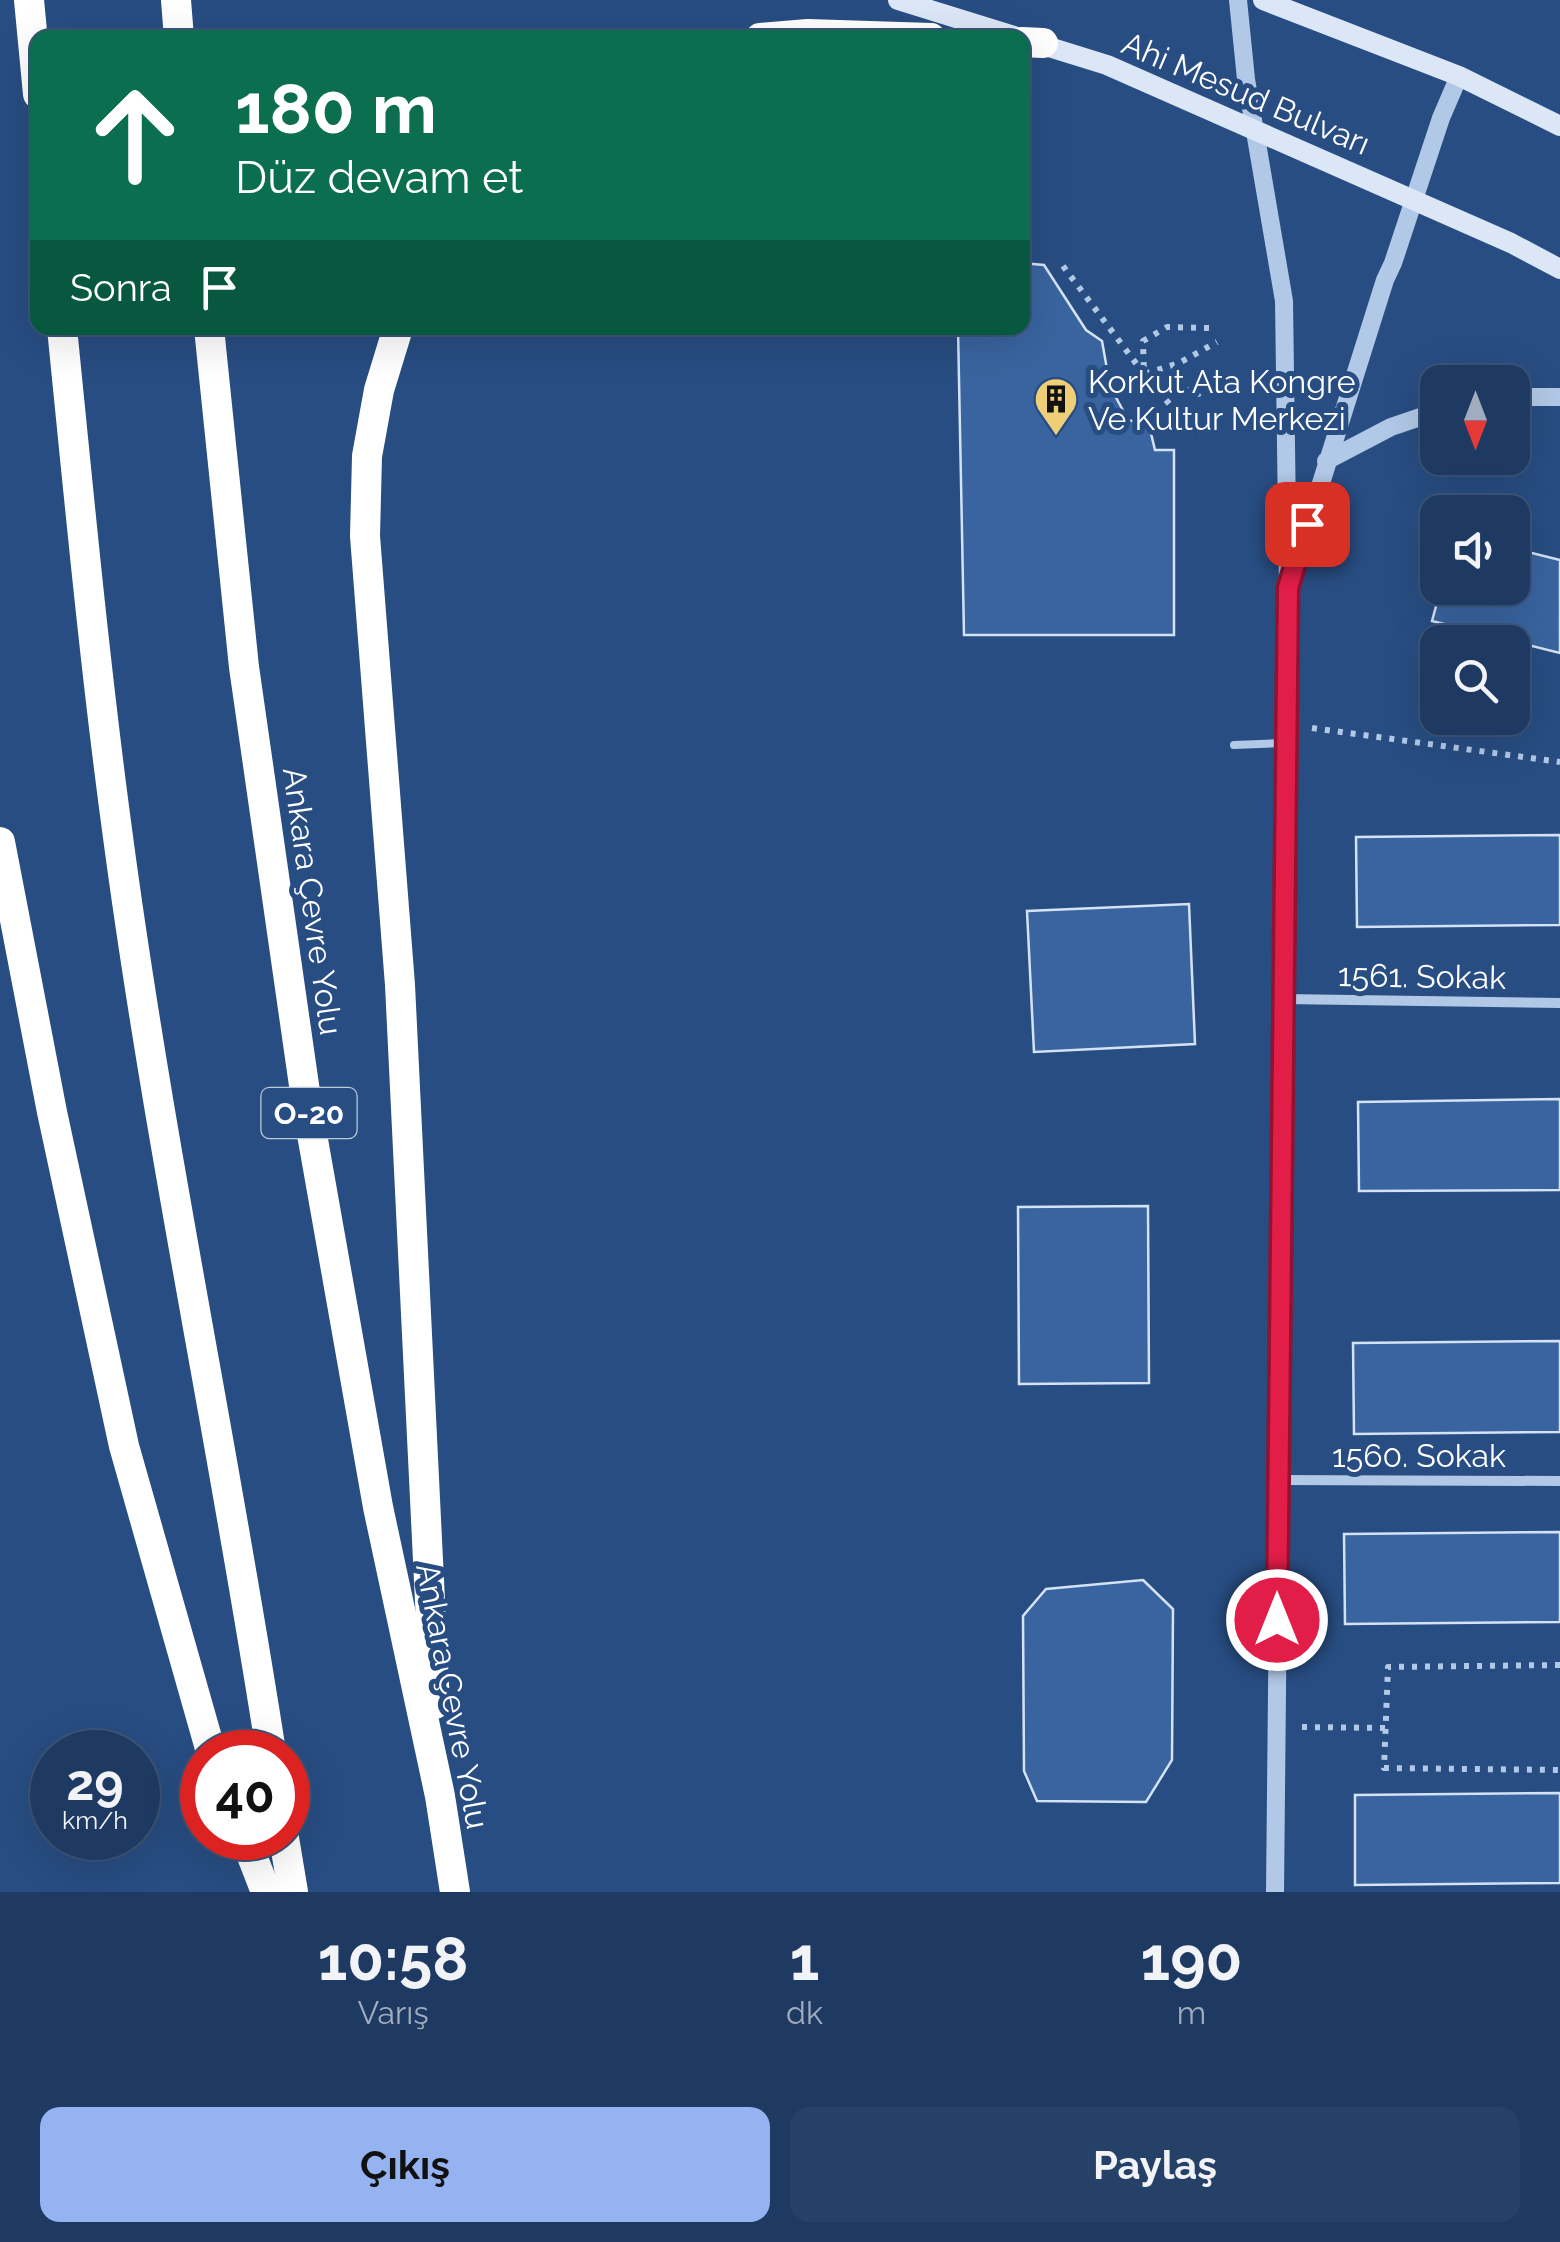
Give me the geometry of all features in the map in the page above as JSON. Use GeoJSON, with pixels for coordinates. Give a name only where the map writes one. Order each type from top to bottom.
{"type":"FeatureCollection","features":[{"type":"Feature","properties":{"kind":"highway"},"geometry":{"type":"LineString","coordinates":[[29,0],[31,30]]}},
{"type":"Feature","properties":{"kind":"highway"},"geometry":{"type":"LineString","coordinates":[[176,0],[179,30]]}},
{"type":"Feature","properties":{"kind":"highway"},"geometry":{"type":"LineString","coordinates":[[63,335],[118,838],[169,1168],[250,1610],[268,1730]]}},
{"type":"Feature","properties":{"kind":"highway","name":"Ankara Çevre Yolu"},"geometry":{"type":"LineString","coordinates":[[210,335],[244,667],[307,1106],[378,1507],[440,1796],[455,1892]]}},
{"type":"Feature","properties":{"kind":"highway"},"geometry":{"type":"LineString","coordinates":[[396,335],[379,390],[367,456],[365,536],[400,985],[440,1796]]}},
{"type":"Feature","properties":{"kind":"highway"},"geometry":{"type":"LineString","coordinates":[[0,842],[52,1112],[124,1446],[206,1730]]}},
{"type":"Feature","properties":{"kind":"highway"},"geometry":{"type":"LineString","coordinates":[[253,1860],[266,1892]]}},
{"type":"Feature","properties":{"kind":"highway"},"geometry":{"type":"LineString","coordinates":[[287,1860],[292,1892]]}},
{"type":"Feature","properties":{"kind":"main road","name":"Ahi Mesud Bulvarı"},"geometry":{"type":"LineString","coordinates":[[898,0],[994,30]]}},
{"type":"Feature","properties":{"kind":"main road"},"geometry":{"type":"LineString","coordinates":[[1263,0],[1288,5],[1459,76],[1560,126]]}},
{"type":"Feature","properties":{"kind":"main road","name":"Ahi Mesud Bulvarı"},"geometry":{"type":"LineString","coordinates":[[1032,42],[1148,81],[1560,269]]}},
{"type":"Feature","properties":{"kind":"street"},"geometry":{"type":"LineString","coordinates":[[1238,0],[1246,79],[1284,301],[1288,588],[1276,1892]]}},
{"type":"Feature","properties":{"kind":"street"},"geometry":{"type":"LineString","coordinates":[[1288,588],[1326,461],[1459,76]]}},
{"type":"Feature","properties":{"kind":"street"},"geometry":{"type":"LineString","coordinates":[[1530,398],[1560,397]]}},
{"type":"Feature","properties":{"kind":"street"},"geometry":{"type":"LineString","coordinates":[[1326,461],[1390,427],[1420,417]]}},
{"type":"Feature","properties":{"kind":"street","name":"1561. Sokak"},"geometry":{"type":"LineString","coordinates":[[1283,998],[1560,1002]]}},
{"type":"Feature","properties":{"kind":"street","name":"1560. Sokak"},"geometry":{"type":"LineString","coordinates":[[1278,1480],[1560,1481]]}},
{"type":"Feature","properties":{"kind":"lane"},"geometry":{"type":"LineString","coordinates":[[1234,745],[1286,734]]}},
{"type":"Feature","properties":{"kind":"path"},"geometry":{"type":"LineString","coordinates":[[1062,266],[1194,434]]}},
{"type":"Feature","properties":{"kind":"path"},"geometry":{"type":"LineString","coordinates":[[1144,374],[1143,340],[1167,327],[1208,328]]}},
{"type":"Feature","properties":{"kind":"path"},"geometry":{"type":"LineString","coordinates":[[1110,386],[1179,363],[1217,342]]}},
{"type":"Feature","properties":{"kind":"path"},"geometry":{"type":"LineString","coordinates":[[1144,374],[1198,394],[1237,378]]}},
{"type":"Feature","properties":{"kind":"path"},"geometry":{"type":"LineString","coordinates":[[1286,734],[1560,762]]}},
{"type":"Feature","properties":{"kind":"path"},"geometry":{"type":"LineString","coordinates":[[1560,1665],[1388,1667],[1384,1768],[1560,1770]]}},
{"type":"Feature","properties":{"kind":"path"},"geometry":{"type":"LineString","coordinates":[[1276,1726],[1386,1728]]}},
{"type":"Feature","properties":{"kind":"building","name":"Korkut Ata Kongre Ve Kultur Merkezi"},"geometry":{"type":"Polygon","coordinates":[[[1030,264],[1044,265],[1086,330],[1102,341],[1110,386],[1128,420],[1149,425],[1155,450],[1174,450],[1174,635],[964,635],[958,335],[1030,335],[1030,264]]]}},
{"type":"Feature","properties":{"kind":"building"},"geometry":{"type":"Polygon","coordinates":[[[1530,552],[1560,560],[1560,653],[1530,646],[1530,625],[1448,625],[1432,621],[1436,605],[1530,605],[1530,552]]]}},
{"type":"Feature","properties":{"kind":"building"},"geometry":{"type":"Polygon","coordinates":[[[1560,835],[1560,925],[1357,927],[1356,837],[1560,835]]]}},
{"type":"Feature","properties":{"kind":"building"},"geometry":{"type":"Polygon","coordinates":[[[1189,904],[1195,1044],[1034,1052],[1027,911],[1189,904]]]}},
{"type":"Feature","properties":{"kind":"building"},"geometry":{"type":"Polygon","coordinates":[[[1560,1099],[1560,1190],[1359,1191],[1358,1102],[1560,1099]]]}},
{"type":"Feature","properties":{"kind":"building"},"geometry":{"type":"Polygon","coordinates":[[[1148,1206],[1149,1383],[1019,1384],[1018,1207],[1148,1206]]]}},
{"type":"Feature","properties":{"kind":"building"},"geometry":{"type":"Polygon","coordinates":[[[1560,1341],[1560,1432],[1354,1434],[1353,1343],[1560,1341]]]}},
{"type":"Feature","properties":{"kind":"building"},"geometry":{"type":"Polygon","coordinates":[[[1560,1532],[1560,1622],[1345,1624],[1344,1534],[1560,1532]]]}},
{"type":"Feature","properties":{"kind":"building"},"geometry":{"type":"Polygon","coordinates":[[[1143,1580],[1173,1609],[1172,1760],[1146,1802],[1037,1801],[1024,1771],[1023,1616],[1046,1589],[1143,1580]]]}},
{"type":"Feature","properties":{"kind":"building"},"geometry":{"type":"Polygon","coordinates":[[[1560,1793],[1560,1883],[1355,1885],[1355,1795],[1560,1793]]]}},
{"type":"Feature","properties":{"kind":"place","name":"Korkut Ata Kongre Ve Kultur Merkezi"},"geometry":{"type":"Point","coordinates":[1056,437]}},
{"type":"Feature","properties":{"kind":"route"},"geometry":{"type":"LineString","coordinates":[[1277,1620],[1288,588],[1307,524]]}}]}
